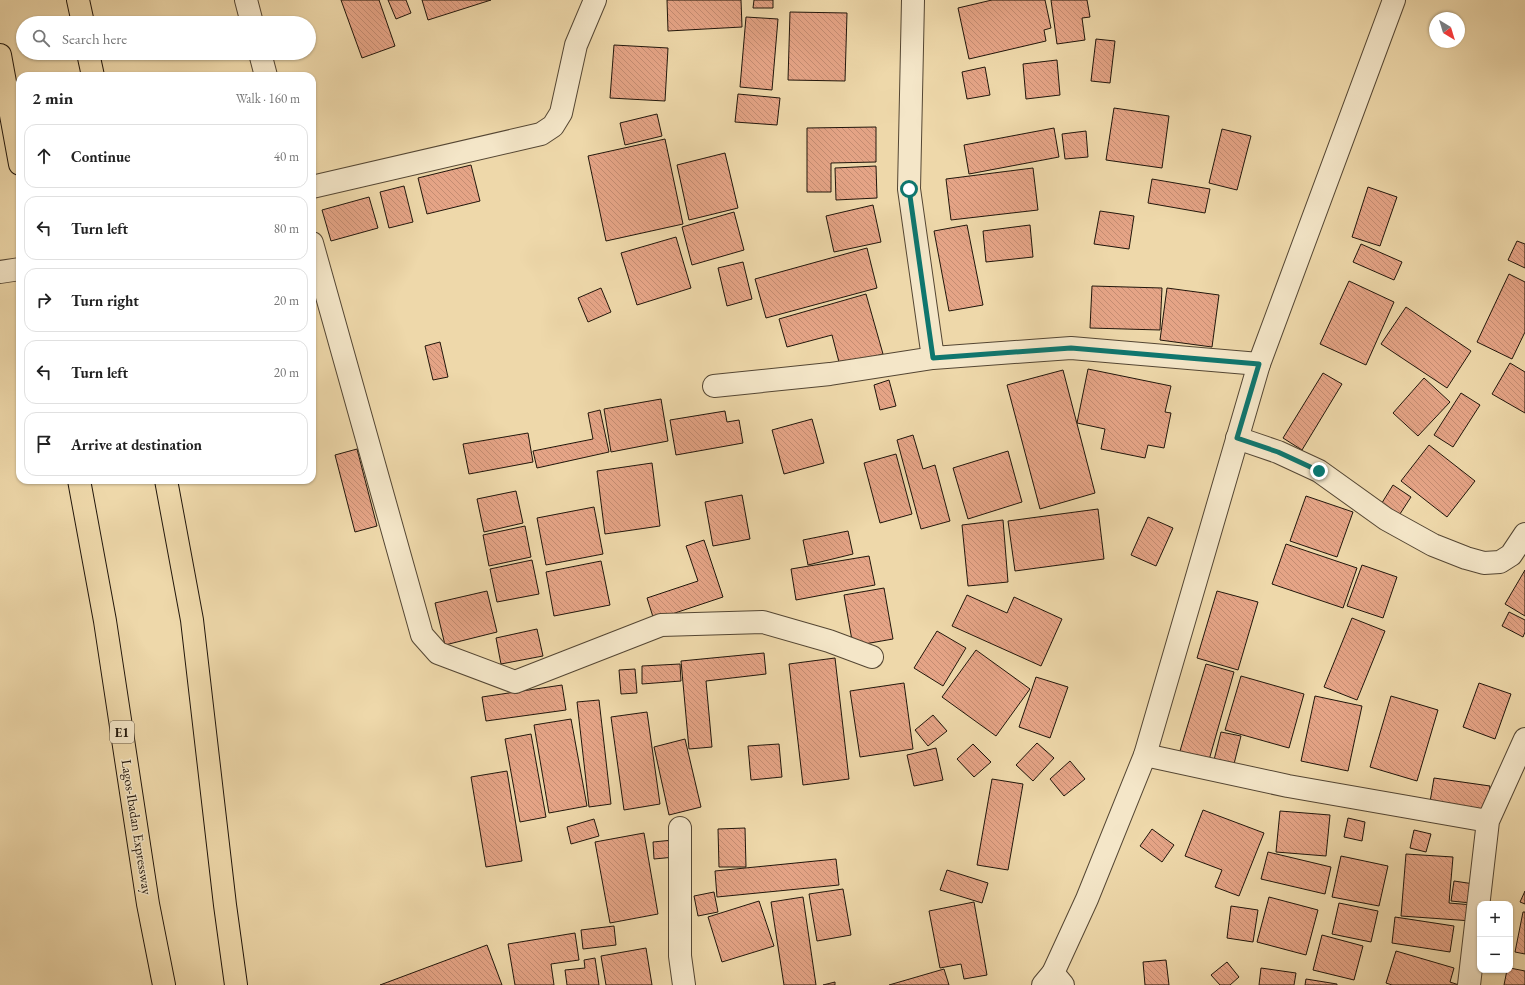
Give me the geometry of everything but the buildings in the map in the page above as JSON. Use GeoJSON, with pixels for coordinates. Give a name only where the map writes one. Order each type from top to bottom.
{"type":"FeatureCollection","features":[{"type":"Feature","properties":{"kind":"highway"},"geometry":{"type":"LineString","coordinates":[[78,0],[81,16]]}},
{"type":"Feature","properties":{"kind":"highway"},"geometry":{"type":"LineString","coordinates":[[0,55],[16,142]]}},
{"type":"Feature","properties":{"kind":"highway"},"geometry":{"type":"LineString","coordinates":[[90,60],[92,72]]}},
{"type":"Feature","properties":{"kind":"highway","name":"Lagos-Ibadan Expressway"},"geometry":{"type":"LineString","coordinates":[[80,484],[105,620],[148,904],[164,985]]}},
{"type":"Feature","properties":{"kind":"highway"},"geometry":{"type":"LineString","coordinates":[[167,484],[192,620],[224,897],[236,985]]}},
{"type":"Feature","properties":{"kind":"street"},"geometry":{"type":"LineString","coordinates":[[246,0],[250,16]]}},
{"type":"Feature","properties":{"kind":"street"},"geometry":{"type":"LineString","coordinates":[[316,186],[541,134],[553,126],[561,113],[576,45],[595,0]]}},
{"type":"Feature","properties":{"kind":"street"},"geometry":{"type":"LineString","coordinates":[[913,0],[909,189],[933,358]]}},
{"type":"Feature","properties":{"kind":"street"},"geometry":{"type":"LineString","coordinates":[[1053,981],[1146,755],[1259,364],[1394,0]]}},
{"type":"Feature","properties":{"kind":"street"},"geometry":{"type":"LineString","coordinates":[[262,60],[265,72]]}},
{"type":"Feature","properties":{"kind":"street"},"geometry":{"type":"LineString","coordinates":[[316,257],[422,635],[438,653],[516,682],[661,625],[763,622],[828,641],[872,657]]}},
{"type":"Feature","properties":{"kind":"street"},"geometry":{"type":"LineString","coordinates":[[0,272],[16,270]]}},
{"type":"Feature","properties":{"kind":"street"},"geometry":{"type":"LineString","coordinates":[[714,386],[830,374],[933,358],[1071,348],[1259,364]]}},
{"type":"Feature","properties":{"kind":"street"},"geometry":{"type":"LineString","coordinates":[[1237,438],[1278,452],[1319,471],[1386,519],[1433,544],[1466,558],[1484,563],[1500,562],[1511,555],[1525,534]]}},
{"type":"Feature","properties":{"kind":"street"},"geometry":{"type":"LineString","coordinates":[[1469,985],[1488,821],[1525,739]]}},
{"type":"Feature","properties":{"kind":"street"},"geometry":{"type":"LineString","coordinates":[[1146,755],[1288,786],[1488,821]]}},
{"type":"Feature","properties":{"kind":"street"},"geometry":{"type":"LineString","coordinates":[[680,828],[680,956],[684,985]]}},
{"type":"Feature","properties":{"kind":"route"},"geometry":{"type":"LineString","coordinates":[[909,189],[933,358],[1071,348],[1259,364],[1237,438],[1278,452],[1319,471]]}}]}
